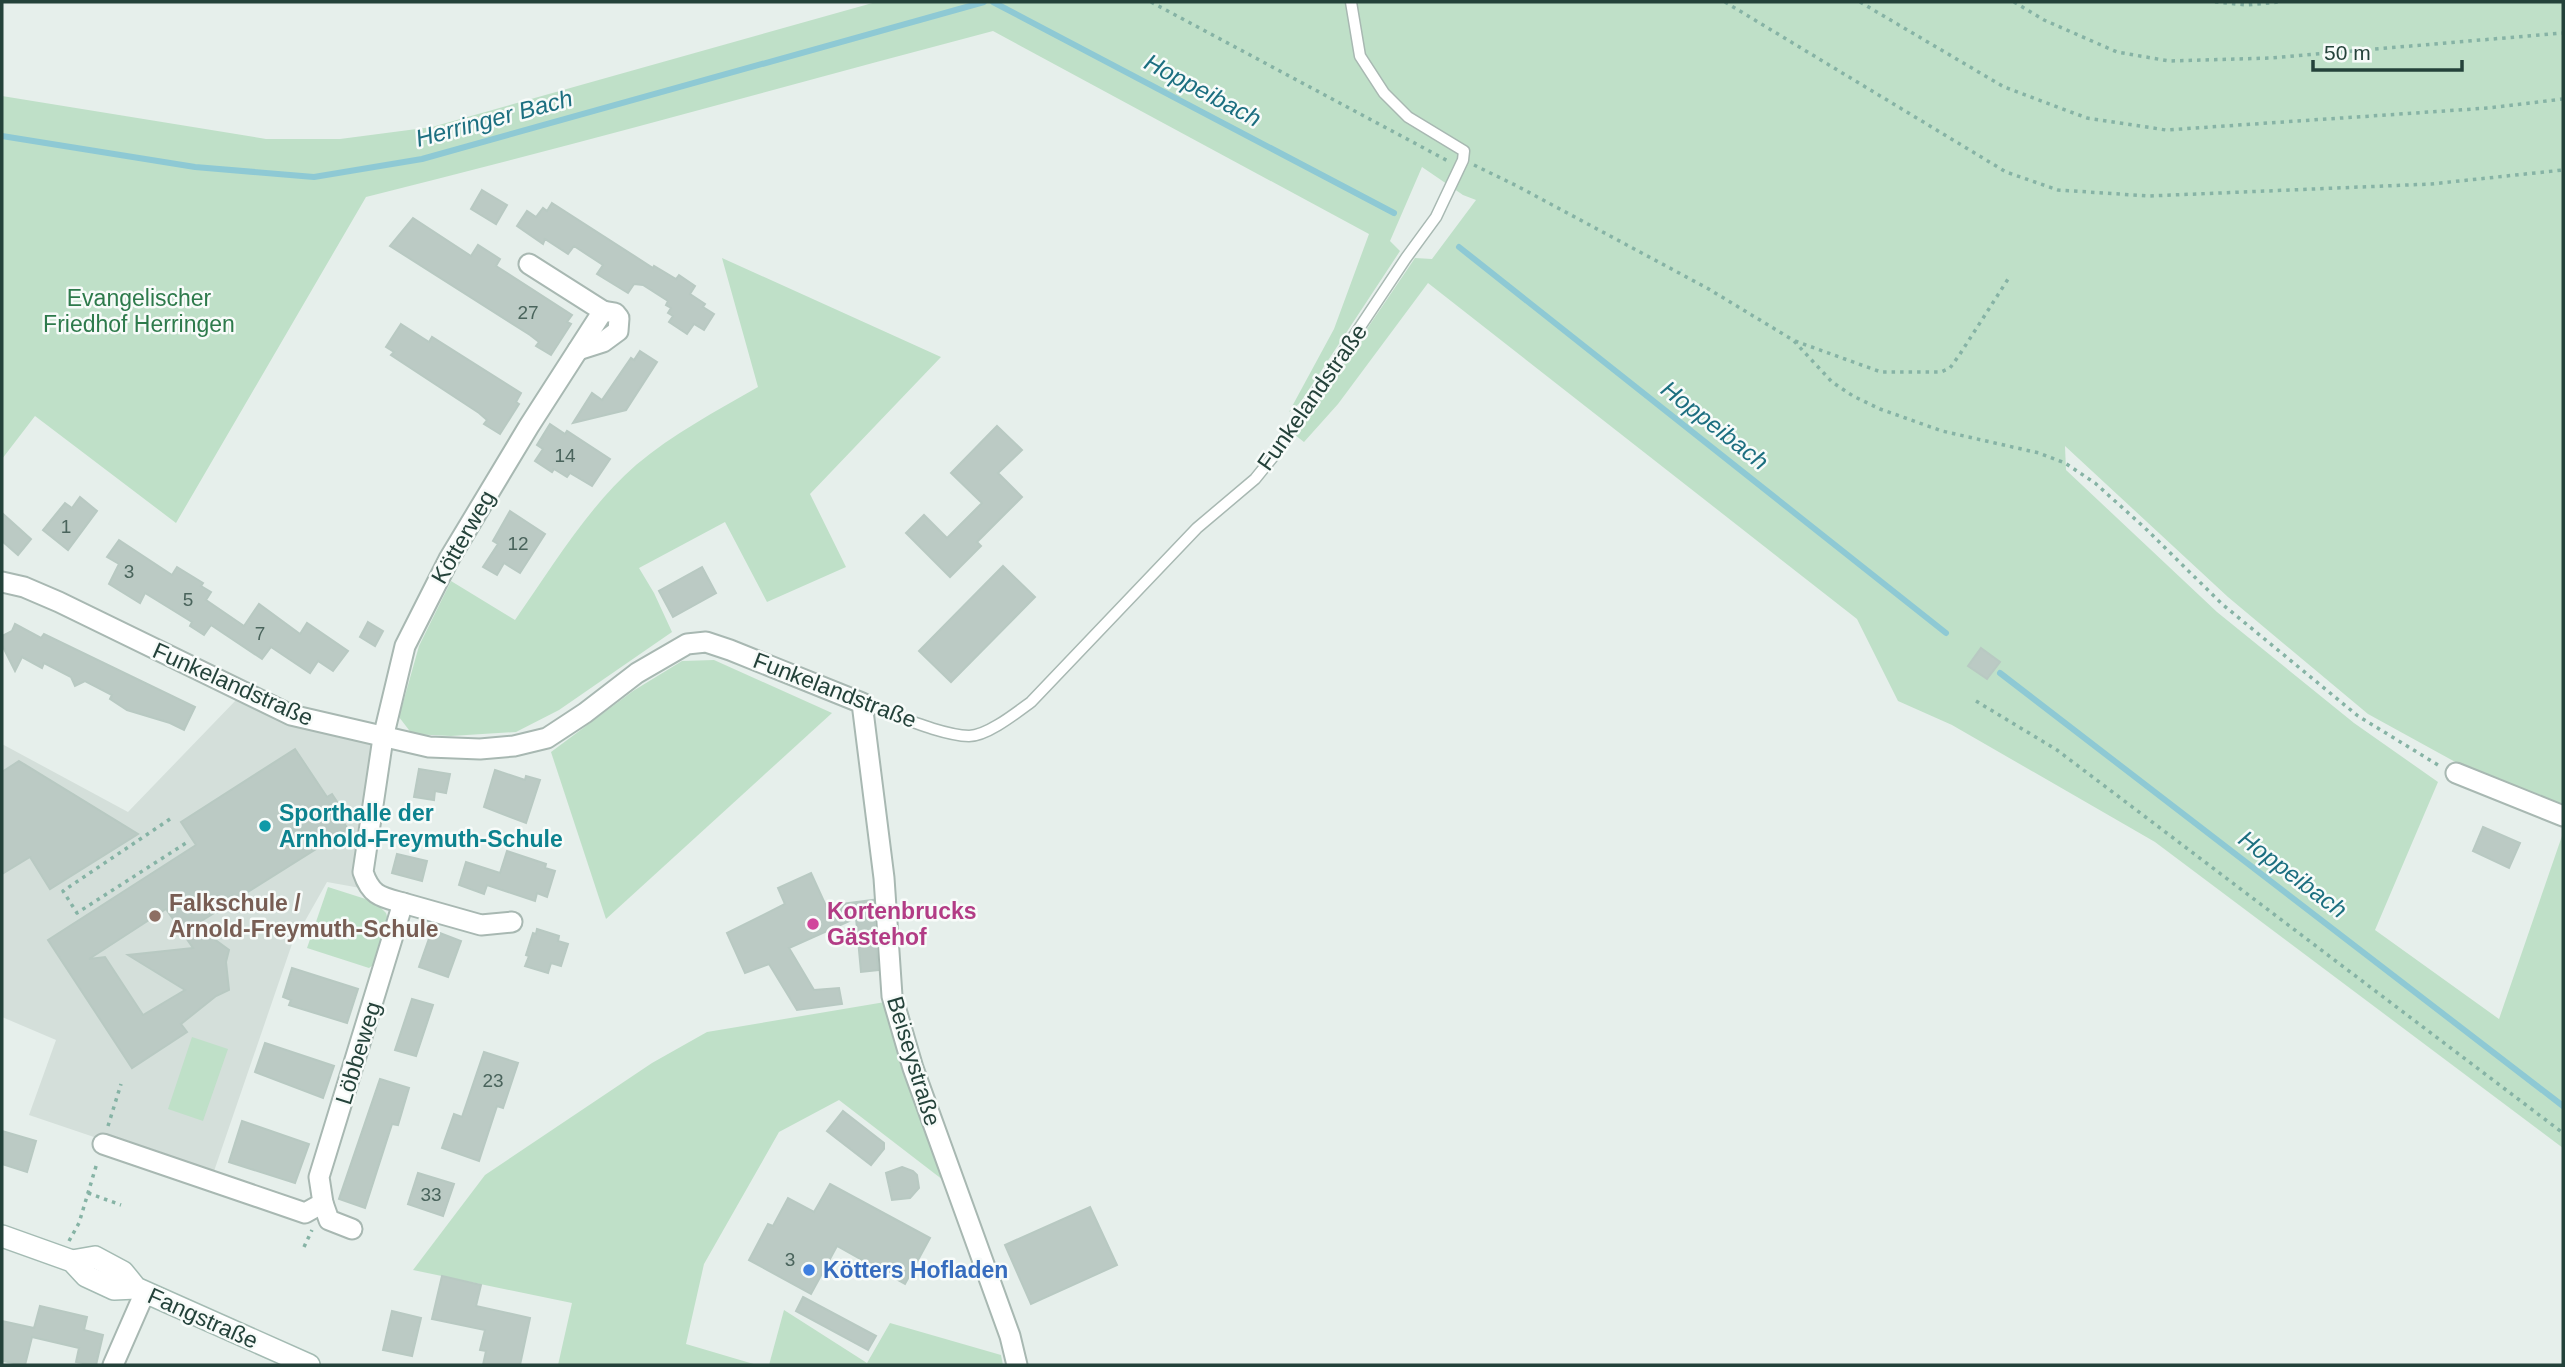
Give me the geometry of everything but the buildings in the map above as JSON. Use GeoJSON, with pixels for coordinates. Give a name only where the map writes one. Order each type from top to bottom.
{"type":"FeatureCollection","features":[{"type":"Feature","properties":{"kind":"main road","name":"Fangstraße"},"geometry":{"type":"LineString","coordinates":[[2,1236],[72,1261],[95,1257],[123,1272],[140,1290],[309,1365]]}},
{"type":"Feature","properties":{"kind":"street","name":"Kötterweg"},"geometry":{"type":"LineString","coordinates":[[383,738],[405,646],[418,617],[528,426],[603,312],[529,264]]}},
{"type":"Feature","properties":{"kind":"street","name":"Funkelandstraße"},"geometry":{"type":"LineString","coordinates":[[2,582],[24,587],[59,602],[291,715],[429,747],[480,749],[514,746],[547,738],[637,673],[687,644],[706,642],[862,703]]}},
{"type":"Feature","properties":{"kind":"street","name":"Beiseystraße"},"geometry":{"type":"LineString","coordinates":[[862,703],[884,878],[892,996],[913,1068],[1010,1336],[1017,1365]]}},
{"type":"Feature","properties":{"kind":"street"},"geometry":{"type":"LineString","coordinates":[[383,738],[363,872],[367,885],[379,896],[481,925],[512,922]]}},
{"type":"Feature","properties":{"kind":"street"},"geometry":{"type":"LineString","coordinates":[[2456,773],[2563,817]]}},
{"type":"Feature","properties":{"kind":"street","name":"Löbbeweg"},"geometry":{"type":"LineString","coordinates":[[323,1203],[319,1177],[403,903]]}},
{"type":"Feature","properties":{"kind":"street"},"geometry":{"type":"LineString","coordinates":[[103,1144],[305,1213],[323,1203],[329,1220],[352,1229]]}},
{"type":"Feature","properties":{"kind":"street"},"geometry":{"type":"LineString","coordinates":[[113,1365],[140,1290]]}},
{"type":"Feature","properties":{"kind":"lane"},"geometry":{"type":"LineString","coordinates":[[1351,2],[1360,56],[1384,93],[1408,117],[1464,151],[1461,163]]}},
{"type":"Feature","properties":{"kind":"lane","name":"Funkelandstraße"},"geometry":{"type":"LineString","coordinates":[[862,703],[942,731],[971,736],[1006,722],[1031,702],[1196,528],[1255,479],[1276,453],[1436,217],[1461,163]]}},
{"type":"Feature","properties":{"kind":"path"},"geometry":{"type":"LineString","coordinates":[[1151,2],[1461,163],[1517,186],[1707,288],[1793,340],[1881,372],[1941,372],[1950,368],[2010,276]]}},
{"type":"Feature","properties":{"kind":"path"},"geometry":{"type":"LineString","coordinates":[[1725,2],[2006,172],[2058,190],[2163,195],[2431,184],[2563,170]]}},
{"type":"Feature","properties":{"kind":"path"},"geometry":{"type":"LineString","coordinates":[[1860,2],[2004,87],[2087,118],[2166,130],[2488,108],[2563,99]]}},
{"type":"Feature","properties":{"kind":"path"},"geometry":{"type":"LineString","coordinates":[[2014,2],[2044,20],[2117,52],[2169,61],[2270,58],[2563,33]]}},
{"type":"Feature","properties":{"kind":"path"},"geometry":{"type":"LineString","coordinates":[[2215,2],[2247,5],[2279,2]]}},
{"type":"Feature","properties":{"kind":"path"},"geometry":{"type":"LineString","coordinates":[[1793,340],[1832,382],[1880,409],[1942,431],[2039,453],[2065,463],[2095,483],[2145,527],[2222,604],[2358,716],[2456,773]]}},
{"type":"Feature","properties":{"kind":"path"},"geometry":{"type":"LineString","coordinates":[[1976,701],[2057,750],[2563,1133]]}},
{"type":"Feature","properties":{"kind":"path"},"geometry":{"type":"LineString","coordinates":[[170,819],[63,891],[77,913],[186,843]]}},
{"type":"Feature","properties":{"kind":"path"},"geometry":{"type":"LineString","coordinates":[[88,1193],[121,1205]]}},
{"type":"Feature","properties":{"kind":"shaded area","name":"Falkschule / Arnold-Freymuth-Schule"},"geometry":{"type":"Polygon","coordinates":[[[238,698],[378,741],[366,889],[327,882],[292,944],[212,1177],[29,1115],[56,1040],[2,1017],[2,744],[128,812],[238,698]]]}},
{"type":"Feature","properties":{"kind":"green space","name":"Evangelischer Friedhof Herringen"},"geometry":{"type":"Polygon","coordinates":[[[876,2],[2563,2],[2563,808],[2479,775],[2368,714],[2228,597],[2065,446],[2066,470],[2217,612],[2354,723],[2438,782],[2375,930],[2499,1019],[2563,833],[2563,1148],[2155,842],[1952,725],[1898,701],[1857,619],[1428,283],[1338,404],[1304,442],[1295,435],[1415,258],[1432,259],[1476,200],[1463,195],[1422,167],[1390,241],[1400,251],[1300,403],[1289,412],[1334,329],[1369,234],[993,31],[366,197],[176,523],[35,416],[2,459],[2,96],[266,139],[340,139],[432,127],[876,2]]]}},
{"type":"Feature","properties":{"kind":"green space"},"geometry":{"type":"Polygon","coordinates":[[[722,258],[941,357],[810,494],[846,567],[767,602],[725,522],[639,568],[672,632],[559,710],[516,732],[451,736],[412,734],[399,717],[419,646],[451,581],[515,620],[571,539],[618,482],[665,443],[758,387],[722,258]]]}},
{"type":"Feature","properties":{"kind":"green space"},"geometry":{"type":"Polygon","coordinates":[[[714,660],[832,713],[606,919],[551,752],[633,691],[682,661],[714,660]]]}},
{"type":"Feature","properties":{"kind":"green space"},"geometry":{"type":"Polygon","coordinates":[[[328,887],[375,902],[386,913],[389,923],[376,963],[369,968],[307,948],[328,887]]]}},
{"type":"Feature","properties":{"kind":"green space"},"geometry":{"type":"Polygon","coordinates":[[[891,1001],[917,1109],[943,1180],[839,1100],[779,1132],[704,1264],[686,1344],[757,1365],[558,1365],[572,1303],[413,1270],[485,1175],[652,1063],[707,1032],[891,1001]]]}},
{"type":"Feature","properties":{"kind":"green space"},"geometry":{"type":"Polygon","coordinates":[[[192,1037],[228,1049],[203,1121],[168,1109],[192,1037]]]}},
{"type":"Feature","properties":{"kind":"green space"},"geometry":{"type":"Polygon","coordinates":[[[784,1310],[867,1363],[890,1323],[1001,1355],[1003,1365],[769,1365],[784,1310]]]}},
{"type":"Feature","properties":{"kind":"waterway","name":"Herringer Bach"},"geometry":{"type":"LineString","coordinates":[[2,136],[195,167],[314,177],[422,159],[984,2]]}},
{"type":"Feature","properties":{"kind":"waterway","name":"Hoppeibach"},"geometry":{"type":"LineString","coordinates":[[993,2],[1394,213]]}},
{"type":"Feature","properties":{"kind":"waterway","name":"Hoppeibach"},"geometry":{"type":"LineString","coordinates":[[1459,247],[1946,633]]}},
{"type":"Feature","properties":{"kind":"waterway","name":"Hoppeibach"},"geometry":{"type":"LineString","coordinates":[[2000,673],[2563,1106]]}},
{"type":"Feature","properties":{"kind":"place","name":"Sporthalle der Arnhold-Freymuth-Schule"},"geometry":{"type":"Point","coordinates":[265,826]}},
{"type":"Feature","properties":{"kind":"place","name":"Falkschule / Arnold-Freymuth-Schule"},"geometry":{"type":"Point","coordinates":[155,916]}},
{"type":"Feature","properties":{"kind":"place","name":"Kortenbrucks Gästehof"},"geometry":{"type":"Point","coordinates":[813,924]}},
{"type":"Feature","properties":{"kind":"place","name":"Kötters Hofladen"},"geometry":{"type":"Point","coordinates":[809,1270]}}]}
